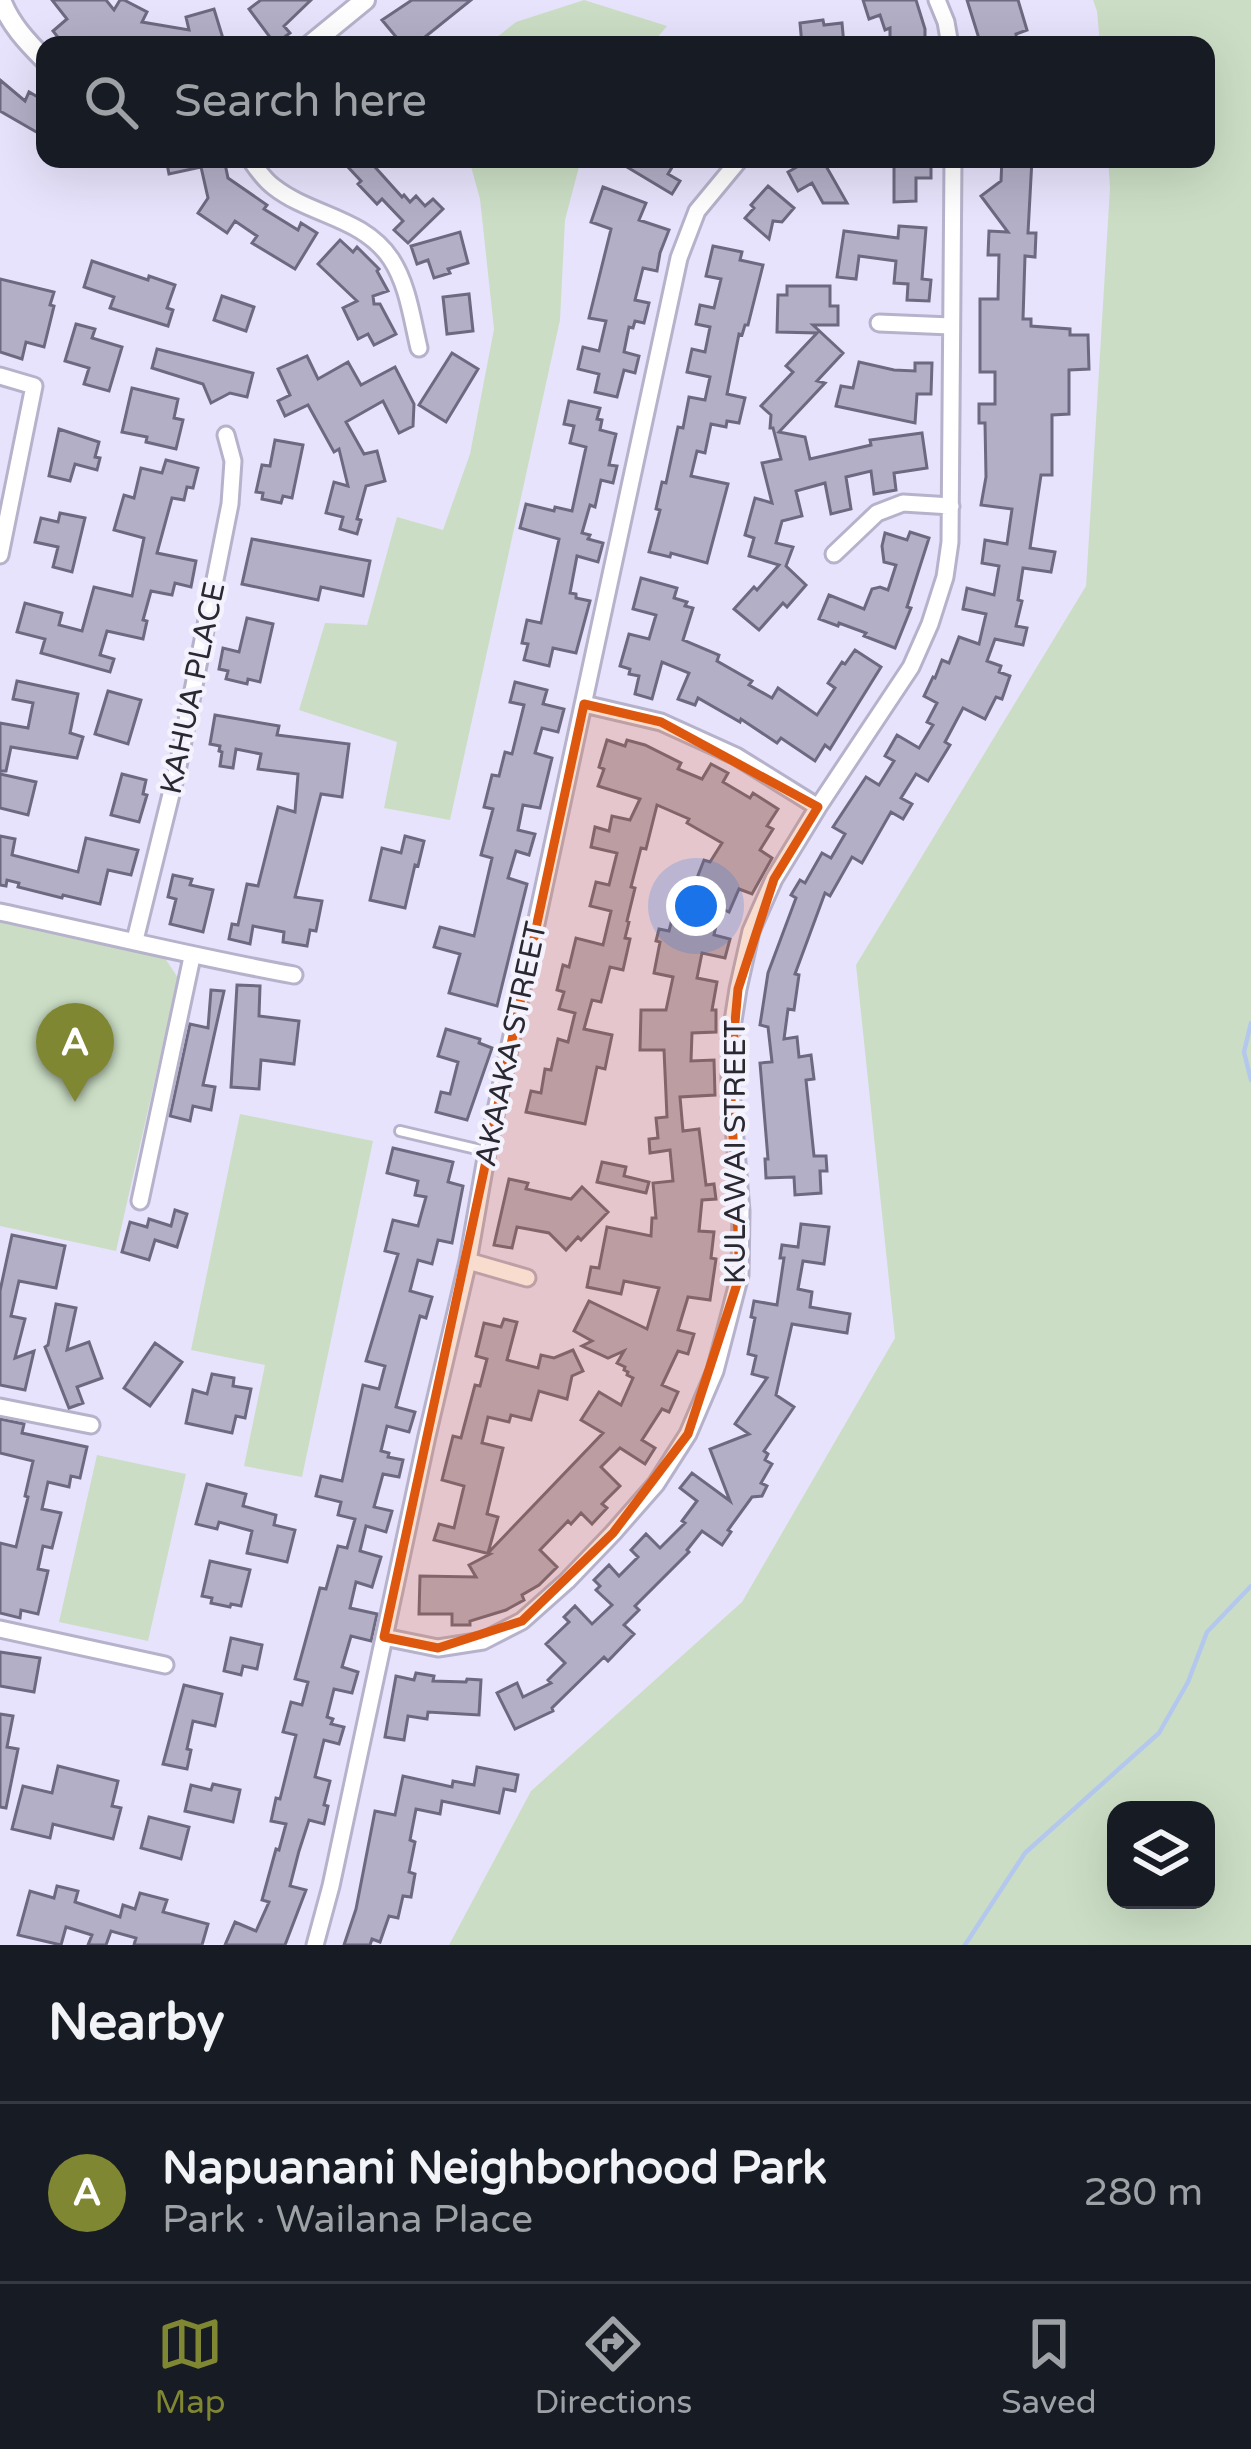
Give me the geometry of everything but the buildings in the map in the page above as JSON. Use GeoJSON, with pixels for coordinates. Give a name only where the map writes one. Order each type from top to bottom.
{"type":"FeatureCollection","features":[{"type":"Feature","properties":{"kind":"street"},"geometry":{"type":"LineString","coordinates":[[1,0],[6,14],[36,51]]}},
{"type":"Feature","properties":{"kind":"street"},"geometry":{"type":"LineString","coordinates":[[321,36],[364,0]]}},
{"type":"Feature","properties":{"kind":"street"},"geometry":{"type":"LineString","coordinates":[[937,0],[948,36]]}},
{"type":"Feature","properties":{"kind":"street"},"geometry":{"type":"LineString","coordinates":[[257,168],[272,186],[354,225],[375,241],[403,284],[419,348]]}},
{"type":"Feature","properties":{"kind":"street","name":"AKAAKA STREET"},"geometry":{"type":"LineString","coordinates":[[315,1945],[468,1262],[487,1151],[679,258],[697,212],[732,168]]}},
{"type":"Feature","properties":{"kind":"street","name":"KULAWAI STREET"},"geometry":{"type":"LineString","coordinates":[[384,1637],[438,1648],[483,1642],[522,1622],[614,1533],[656,1484],[688,1434],[716,1371],[740,1275],[731,1034],[751,931],[818,807],[911,667],[945,577],[951,506],[953,168]]}},
{"type":"Feature","properties":{"kind":"street"},"geometry":{"type":"LineString","coordinates":[[879,322],[951,326]]}},
{"type":"Feature","properties":{"kind":"street"},"geometry":{"type":"LineString","coordinates":[[0,376],[34,386],[0,556]]}},
{"type":"Feature","properties":{"kind":"street","name":"KAHUA PLACE"},"geometry":{"type":"LineString","coordinates":[[135,940],[178,766],[230,504],[233,461],[226,435]]}},
{"type":"Feature","properties":{"kind":"street"},"geometry":{"type":"LineString","coordinates":[[834,554],[878,512],[903,503],[951,506]]}},
{"type":"Feature","properties":{"kind":"street"},"geometry":{"type":"LineString","coordinates":[[584,704],[661,722],[736,756],[818,807]]}},
{"type":"Feature","properties":{"kind":"street"},"geometry":{"type":"LineString","coordinates":[[0,912],[192,957],[294,975]]}},
{"type":"Feature","properties":{"kind":"street"},"geometry":{"type":"LineString","coordinates":[[140,1202],[192,957]]}},
{"type":"Feature","properties":{"kind":"street"},"geometry":{"type":"LineString","coordinates":[[468,1262],[527,1278]]}},
{"type":"Feature","properties":{"kind":"street"},"geometry":{"type":"LineString","coordinates":[[0,1407],[91,1425]]}},
{"type":"Feature","properties":{"kind":"street"},"geometry":{"type":"LineString","coordinates":[[0,1629],[165,1665]]}},
{"type":"Feature","properties":{"kind":"lane"},"geometry":{"type":"LineString","coordinates":[[400,1131],[487,1151]]}},
{"type":"Feature","properties":{"kind":"highlighted area"},"geometry":{"type":"Polygon","coordinates":[[[584,704],[661,722],[818,807],[774,879],[738,989],[730,1078],[740,1275],[688,1434],[613,1533],[522,1621],[438,1648],[384,1637],[584,704]]]}},
{"type":"Feature","properties":{"kind":"green space"},"geometry":{"type":"Polygon","coordinates":[[[584,0],[667,26],[659,36],[498,36],[516,22],[584,0]]]}},
{"type":"Feature","properties":{"kind":"green space"},"geometry":{"type":"Polygon","coordinates":[[[1093,0],[1251,0],[1251,1945],[449,1945],[531,1791],[742,1602],[895,1338],[856,965],[1086,586],[1109,168],[1215,168],[1215,36],[1099,36],[1093,0]]]}},
{"type":"Feature","properties":{"kind":"green space"},"geometry":{"type":"Polygon","coordinates":[[[471,168],[579,168],[565,220],[560,320],[450,820],[384,808],[397,742],[299,710],[325,623],[367,625],[397,517],[443,530],[470,454],[494,329],[480,199],[471,168]]]}},
{"type":"Feature","properties":{"kind":"green space"},"geometry":{"type":"Polygon","coordinates":[[[0,919],[163,955],[178,978],[116,1251],[0,1226],[0,919]]]}},
{"type":"Feature","properties":{"kind":"green space"},"geometry":{"type":"Polygon","coordinates":[[[240,1114],[373,1141],[302,1477],[244,1466],[265,1365],[191,1350],[240,1114]]]}},
{"type":"Feature","properties":{"kind":"green space"},"geometry":{"type":"Polygon","coordinates":[[[97,1455],[186,1474],[148,1641],[59,1622],[97,1455]]]}},
{"type":"Feature","properties":{"kind":"waterway"},"geometry":{"type":"LineString","coordinates":[[1251,1023],[1244,1052],[1251,1080]]}},
{"type":"Feature","properties":{"kind":"waterway"},"geometry":{"type":"LineString","coordinates":[[965,1945],[1025,1853],[1159,1733],[1188,1682],[1207,1632],[1251,1586]]}},
{"type":"Feature","properties":{"kind":"place","name":"Napuanani Neighborhood Park"},"geometry":{"type":"Point","coordinates":[75,1102]}}]}
